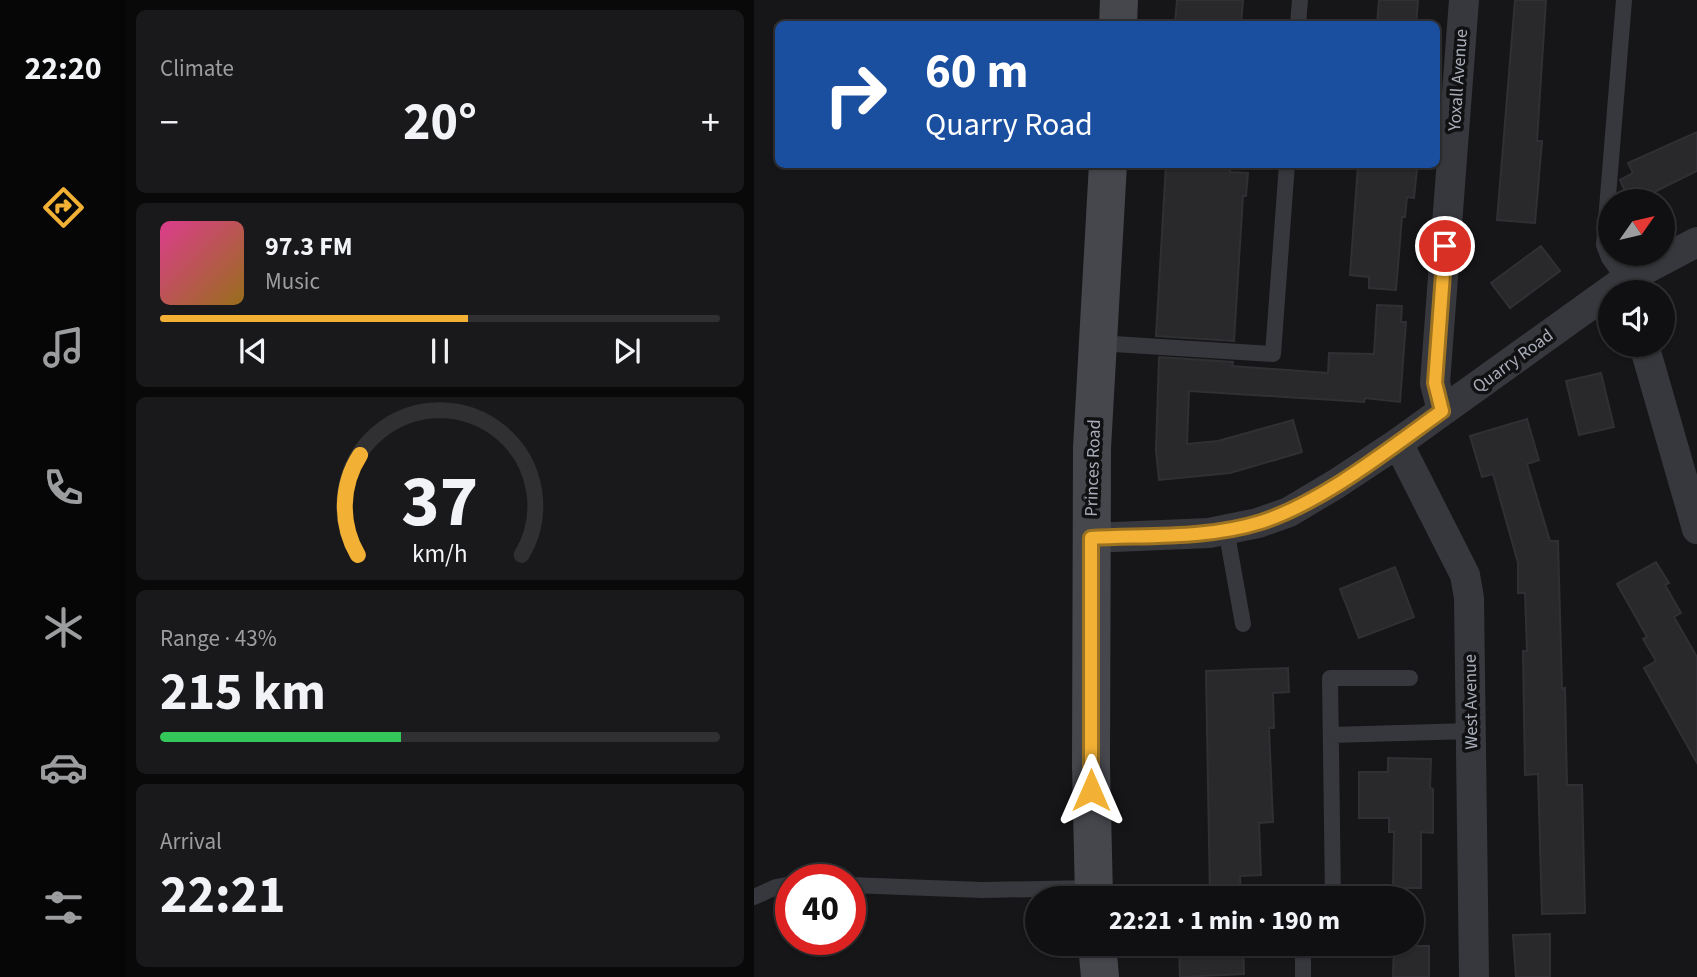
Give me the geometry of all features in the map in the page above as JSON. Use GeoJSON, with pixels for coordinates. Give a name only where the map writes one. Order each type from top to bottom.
{"type":"FeatureCollection","features":[{"type":"Feature","properties":{"kind":"street"},"geometry":{"type":"LineString","coordinates":[[1118,21],[1120,0]]}},
{"type":"Feature","properties":{"kind":"street","name":"Yoxall Avenue"},"geometry":{"type":"LineString","coordinates":[[1442,411],[1435,383],[1464,0]]}},
{"type":"Feature","properties":{"kind":"street","name":"Princes Road"},"geometry":{"type":"LineString","coordinates":[[1093,886],[1092,449],[1108,168]]}},
{"type":"Feature","properties":{"kind":"street","name":"Quarry Road"},"geometry":{"type":"LineString","coordinates":[[1637,280],[1697,242]]}},
{"type":"Feature","properties":{"kind":"street","name":"Quarry Road"},"geometry":{"type":"LineString","coordinates":[[1091,538],[1209,533],[1258,523],[1289,512],[1398,443],[1598,306]]}},
{"type":"Feature","properties":{"kind":"street"},"geometry":{"type":"LineString","coordinates":[[1647,357],[1697,529]]}},
{"type":"Feature","properties":{"kind":"street","name":"West Avenue"},"geometry":{"type":"LineString","coordinates":[[1398,443],[1465,575],[1469,598],[1474,977]]}},
{"type":"Feature","properties":{"kind":"street"},"geometry":{"type":"LineString","coordinates":[[1098,956],[1100,977]]}},
{"type":"Feature","properties":{"kind":"lane"},"geometry":{"type":"LineString","coordinates":[[1298,21],[1300,0]]}},
{"type":"Feature","properties":{"kind":"lane"},"geometry":{"type":"LineString","coordinates":[[1623,280],[1604,246],[1624,0]]}},
{"type":"Feature","properties":{"kind":"lane"},"geometry":{"type":"LineString","coordinates":[[1098,343],[1273,354],[1287,168]]}},
{"type":"Feature","properties":{"kind":"lane"},"geometry":{"type":"LineString","coordinates":[[1226,529],[1243,624]]}},
{"type":"Feature","properties":{"kind":"lane"},"geometry":{"type":"LineString","coordinates":[[1333,886],[1330,678],[1410,678]]}},
{"type":"Feature","properties":{"kind":"lane"},"geometry":{"type":"LineString","coordinates":[[1331,735],[1471,731]]}},
{"type":"Feature","properties":{"kind":"lane"},"geometry":{"type":"LineString","coordinates":[[866,886],[1025,891]]}},
{"type":"Feature","properties":{"kind":"lane"},"geometry":{"type":"LineString","coordinates":[[754,897],[775,887]]}},
{"type":"Feature","properties":{"kind":"lane"},"geometry":{"type":"LineString","coordinates":[[1303,956],[1303,977]]}},
{"type":"Feature","properties":{"kind":"building"},"geometry":{"type":"Polygon","coordinates":[[[1177,0],[1243,0],[1241,21],[1175,21],[1177,0]]]}},
{"type":"Feature","properties":{"kind":"building"},"geometry":{"type":"Polygon","coordinates":[[[1379,0],[1418,0],[1416,21],[1377,21],[1379,0]]]}},
{"type":"Feature","properties":{"kind":"building"},"geometry":{"type":"Polygon","coordinates":[[[1515,0],[1546,0],[1537,141],[1542,141],[1535,223],[1497,220],[1515,0]]]}},
{"type":"Feature","properties":{"kind":"building"},"geometry":{"type":"Polygon","coordinates":[[[1697,132],[1697,171],[1660,189],[1624,189],[1620,180],[1633,173],[1628,163],[1697,132]]]}},
{"type":"Feature","properties":{"kind":"building"},"geometry":{"type":"Polygon","coordinates":[[[1166,168],[1230,168],[1230,172],[1248,173],[1246,196],[1243,196],[1234,341],[1156,336],[1166,168]]]}},
{"type":"Feature","properties":{"kind":"building"},"geometry":{"type":"Polygon","coordinates":[[[1358,168],[1417,169],[1414,198],[1407,197],[1405,217],[1402,217],[1396,290],[1369,288],[1369,277],[1350,275],[1358,168]]]}},
{"type":"Feature","properties":{"kind":"building"},"geometry":{"type":"Polygon","coordinates":[[[1541,246],[1560,271],[1510,308],[1491,283],[1541,246]]]}},
{"type":"Feature","properties":{"kind":"building"},"geometry":{"type":"Polygon","coordinates":[[[1377,305],[1402,306],[1401,322],[1406,322],[1400,402],[1365,398],[1364,402],[1189,391],[1187,444],[1218,441],[1293,420],[1302,452],[1230,473],[1159,480],[1156,451],[1159,357],[1328,373],[1329,353],[1374,354],[1377,305]]]}},
{"type":"Feature","properties":{"kind":"building"},"geometry":{"type":"Polygon","coordinates":[[[1601,373],[1614,427],[1579,435],[1566,381],[1601,373]]]}},
{"type":"Feature","properties":{"kind":"building"},"geometry":{"type":"Polygon","coordinates":[[[1527,419],[1539,460],[1527,464],[1550,541],[1558,541],[1567,785],[1582,785],[1585,913],[1542,914],[1538,774],[1525,775],[1525,593],[1518,593],[1518,563],[1493,474],[1482,477],[1470,436],[1527,419]]]}},
{"type":"Feature","properties":{"kind":"building"},"geometry":{"type":"Polygon","coordinates":[[[1656,562],[1669,583],[1665,585],[1681,613],[1674,617],[1697,657],[1697,763],[1644,668],[1656,661],[1643,639],[1647,637],[1617,584],[1656,562]]]}},
{"type":"Feature","properties":{"kind":"building"},"geometry":{"type":"Polygon","coordinates":[[[1395,567],[1414,617],[1359,638],[1340,589],[1395,567]]]}},
{"type":"Feature","properties":{"kind":"building"},"geometry":{"type":"Polygon","coordinates":[[[1288,668],[1289,692],[1273,693],[1274,728],[1269,728],[1273,822],[1259,823],[1261,875],[1240,876],[1240,886],[1210,886],[1206,671],[1288,668]]]}},
{"type":"Feature","properties":{"kind":"building"},"geometry":{"type":"Polygon","coordinates":[[[1388,758],[1431,759],[1433,833],[1421,832],[1421,886],[1393,886],[1394,832],[1389,832],[1389,818],[1359,818],[1359,772],[1388,772],[1388,758]]]}},
{"type":"Feature","properties":{"kind":"building"},"geometry":{"type":"Polygon","coordinates":[[[1550,934],[1550,977],[1516,977],[1513,935],[1550,934]]]}},
{"type":"Feature","properties":{"kind":"building"},"geometry":{"type":"Polygon","coordinates":[[[1424,946],[1429,946],[1429,977],[1393,977],[1394,956],[1424,956],[1424,946]]]}},
{"type":"Feature","properties":{"kind":"building"},"geometry":{"type":"Polygon","coordinates":[[[1179,956],[1243,956],[1244,974],[1180,977],[1179,956]]]}},
{"type":"Feature","properties":{"kind":"route"},"geometry":{"type":"LineString","coordinates":[[1091,790],[1091,538],[1209,533],[1273,518],[1289,512],[1336,484],[1442,411],[1435,383],[1445,246]]}}]}
